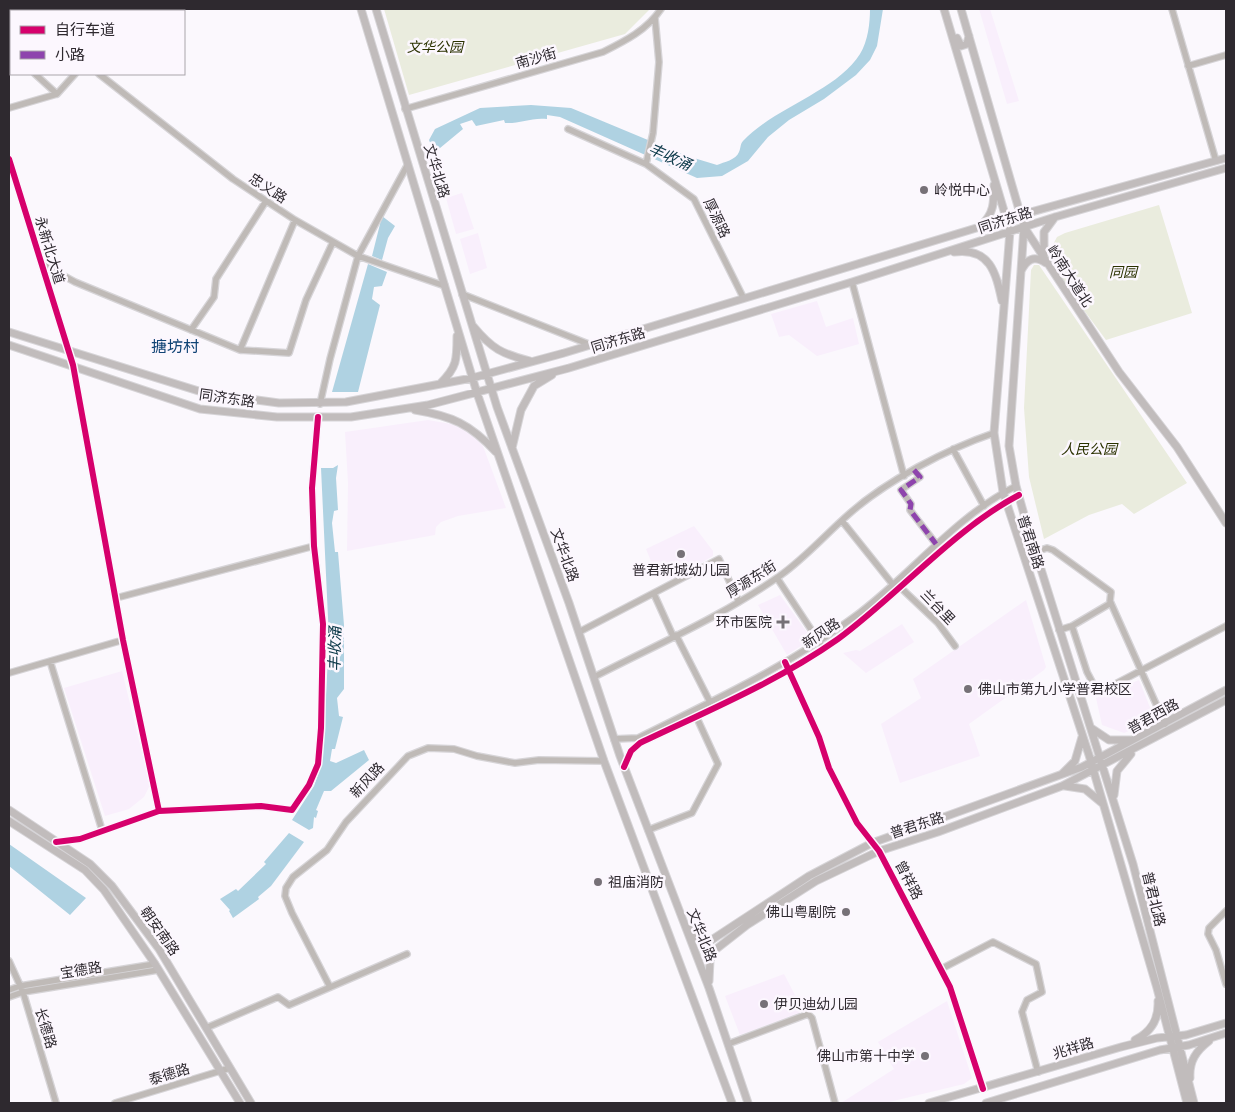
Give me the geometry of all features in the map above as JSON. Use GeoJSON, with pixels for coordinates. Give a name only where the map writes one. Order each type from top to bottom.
{"type":"FeatureCollection","features":[{"type":"Feature","properties":{"kind":"main road","name":"文华北路"},"geometry":{"type":"LineString","coordinates":[[361,9],[477,393],[604,761],[732,1103]]}},
{"type":"Feature","properties":{"kind":"main road","name":"文华北路"},"geometry":{"type":"LineString","coordinates":[[376,9],[471,324],[512,448],[579,632],[624,767],[709,988],[748,1103]]}},
{"type":"Feature","properties":{"kind":"main road","name":"岭南大道北"},"geometry":{"type":"LineString","coordinates":[[961,9],[1024,227],[1119,372],[1185,458],[1226,523]]}},
{"type":"Feature","properties":{"kind":"main road"},"geometry":{"type":"LineString","coordinates":[[945,11],[952,21],[961,46],[967,44],[969,35]]}},
{"type":"Feature","properties":{"kind":"main road"},"geometry":{"type":"LineString","coordinates":[[945,11],[1010,231]]}},
{"type":"Feature","properties":{"kind":"main road","name":"同济东路"},"geometry":{"type":"LineString","coordinates":[[9,332],[68,348],[205,392],[279,403],[320,404],[346,402],[440,385],[533,362],[742,297],[1006,219],[1226,158]]}},
{"type":"Feature","properties":{"kind":"main road","name":"同济东路"},"geometry":{"type":"LineString","coordinates":[[9,346],[73,365],[200,409],[277,417],[351,417],[407,409],[477,393],[558,371],[852,282],[1055,217],[1226,168]]}},
{"type":"Feature","properties":{"kind":"main road"},"geometry":{"type":"LineString","coordinates":[[979,227],[989,219],[994,206],[994,178]]}},
{"type":"Feature","properties":{"kind":"main road"},"geometry":{"type":"LineString","coordinates":[[1048,265],[1043,249],[1044,232],[1055,217]]}},
{"type":"Feature","properties":{"kind":"main road","name":"普君南路"},"geometry":{"type":"LineString","coordinates":[[1024,227],[1019,275],[1009,446],[1016,486],[1035,552],[1100,758]]}},
{"type":"Feature","properties":{"kind":"main road","name":"普君南路"},"geometry":{"type":"LineString","coordinates":[[1010,231],[994,432],[1003,492],[1091,763]]}},
{"type":"Feature","properties":{"kind":"main road"},"geometry":{"type":"LineString","coordinates":[[937,255],[961,251],[977,253],[988,261],[994,271],[1004,308]]}},
{"type":"Feature","properties":{"kind":"main road"},"geometry":{"type":"LineString","coordinates":[[1019,275],[1024,264],[1032,259],[1040,260],[1048,265]]}},
{"type":"Feature","properties":{"kind":"main road"},"geometry":{"type":"LineString","coordinates":[[471,324],[488,344],[506,355],[533,362]]}},
{"type":"Feature","properties":{"kind":"main road"},"geometry":{"type":"LineString","coordinates":[[440,385],[453,371],[457,328]]}},
{"type":"Feature","properties":{"kind":"main road"},"geometry":{"type":"LineString","coordinates":[[512,448],[521,410],[534,386],[558,371]]}},
{"type":"Feature","properties":{"kind":"main road"},"geometry":{"type":"LineString","coordinates":[[407,409],[440,414],[462,422],[479,434],[498,454]]}},
{"type":"Feature","properties":{"kind":"main road","name":"普君西路"},"geometry":{"type":"LineString","coordinates":[[1094,771],[1165,724],[1226,690]]}},
{"type":"Feature","properties":{"kind":"main road","name":"普君西路"},"geometry":{"type":"LineString","coordinates":[[1091,763],[1136,744],[1226,700]]}},
{"type":"Feature","properties":{"kind":"main road"},"geometry":{"type":"LineString","coordinates":[[1091,728],[1110,740],[1136,744],[1117,771],[1114,803]]}},
{"type":"Feature","properties":{"kind":"main road"},"geometry":{"type":"LineString","coordinates":[[1060,776],[1075,761],[1083,736]]}},
{"type":"Feature","properties":{"kind":"main road","name":"普君北路"},"geometry":{"type":"LineString","coordinates":[[1100,758],[1133,864],[1176,1047]]}},
{"type":"Feature","properties":{"kind":"main road","name":"普君东路"},"geometry":{"type":"LineString","coordinates":[[710,941],[809,876],[872,843],[1060,776],[1091,763]]}},
{"type":"Feature","properties":{"kind":"main road","name":"普君北路"},"geometry":{"type":"LineString","coordinates":[[1091,763],[1156,988],[1173,1036]]}},
{"type":"Feature","properties":{"kind":"main road","name":"普君东路"},"geometry":{"type":"LineString","coordinates":[[715,950],[747,925],[816,881],[879,851],[938,832],[1062,786],[1094,771]]}},
{"type":"Feature","properties":{"kind":"main road"},"geometry":{"type":"LineString","coordinates":[[1062,786],[1085,790],[1102,803]]}},
{"type":"Feature","properties":{"kind":"main road","name":"朝安南路"},"geometry":{"type":"LineString","coordinates":[[9,810],[90,864],[112,886],[159,950],[251,1103]]}},
{"type":"Feature","properties":{"kind":"main road","name":"朝安南路"},"geometry":{"type":"LineString","coordinates":[[9,821],[85,870],[104,890],[156,967],[240,1103]]}},
{"type":"Feature","properties":{"kind":"main road"},"geometry":{"type":"LineString","coordinates":[[682,920],[694,937],[710,941],[715,950],[710,960],[709,988]]}},
{"type":"Feature","properties":{"kind":"main road"},"geometry":{"type":"LineString","coordinates":[[1121,1047],[1142,1037],[1153,1026],[1158,1005],[1156,988]]}},
{"type":"Feature","properties":{"kind":"main road","name":"兆祥路"},"geometry":{"type":"LineString","coordinates":[[929,1103],[983,1089],[1121,1047],[1226,1022]]}},
{"type":"Feature","properties":{"kind":"main road"},"geometry":{"type":"LineString","coordinates":[[1190,1089],[1190,1064],[1194,1056],[1198,1050],[1224,1033]]}},
{"type":"Feature","properties":{"kind":"main road","name":"兆祥路"},"geometry":{"type":"LineString","coordinates":[[989,1103],[1224,1033]]}},
{"type":"Feature","properties":{"kind":"main road"},"geometry":{"type":"LineString","coordinates":[[1176,1047],[1194,1103]]}},
{"type":"Feature","properties":{"kind":"main road"},"geometry":{"type":"LineString","coordinates":[[1176,1047],[1187,1103]]}},
{"type":"Feature","properties":{"kind":"main road"},"geometry":{"type":"LineString","coordinates":[[740,1080],[753,1103]]}},
{"type":"Feature","properties":{"kind":"main road"},"geometry":{"type":"LineString","coordinates":[[724,1082],[726,1103]]}},
{"type":"Feature","properties":{"kind":"street","name":"南沙街"},"geometry":{"type":"LineString","coordinates":[[405,109],[603,52],[631,38],[655,18],[661,9]]}},
{"type":"Feature","properties":{"kind":"street"},"geometry":{"type":"LineString","coordinates":[[1172,9],[1216,161]]}},
{"type":"Feature","properties":{"kind":"street"},"geometry":{"type":"LineString","coordinates":[[646,164],[653,133],[659,62],[655,18]]}},
{"type":"Feature","properties":{"kind":"street"},"geometry":{"type":"LineString","coordinates":[[1188,66],[1226,55]]}},
{"type":"Feature","properties":{"kind":"street"},"geometry":{"type":"LineString","coordinates":[[36,75],[58,94]]}},
{"type":"Feature","properties":{"kind":"street"},"geometry":{"type":"LineString","coordinates":[[9,108],[58,94],[74,75]]}},
{"type":"Feature","properties":{"kind":"street","name":"忠义路"},"geometry":{"type":"LineString","coordinates":[[100,75],[233,179],[295,220],[360,257],[445,286]]}},
{"type":"Feature","properties":{"kind":"street","name":"厚源路"},"geometry":{"type":"LineString","coordinates":[[568,130],[646,164],[694,199],[742,297]]}},
{"type":"Feature","properties":{"kind":"street","name":"永新北大道"},"geometry":{"type":"LineString","coordinates":[[9,160],[73,365],[123,640],[159,811]]}},
{"type":"Feature","properties":{"kind":"street"},"geometry":{"type":"LineString","coordinates":[[320,404],[330,359],[360,257],[408,164]]}},
{"type":"Feature","properties":{"kind":"street"},"geometry":{"type":"LineString","coordinates":[[191,330],[214,296],[216,279],[266,201]]}},
{"type":"Feature","properties":{"kind":"street"},"geometry":{"type":"LineString","coordinates":[[240,350],[295,220]]}},
{"type":"Feature","properties":{"kind":"street"},"geometry":{"type":"LineString","coordinates":[[42,264],[75,282],[240,350],[289,353],[306,300],[333,242]]}},
{"type":"Feature","properties":{"kind":"street"},"geometry":{"type":"LineString","coordinates":[[852,282],[904,476],[953,449],[994,432]]}},
{"type":"Feature","properties":{"kind":"street"},"geometry":{"type":"LineString","coordinates":[[462,294],[592,345]]}},
{"type":"Feature","properties":{"kind":"street"},"geometry":{"type":"LineString","coordinates":[[56,842],[80,839],[159,811],[261,806],[292,810],[309,785],[318,764],[323,666],[324,624],[314,546],[312,488],[318,417]]}},
{"type":"Feature","properties":{"kind":"street"},"geometry":{"type":"LineString","coordinates":[[953,449],[984,506]]}},
{"type":"Feature","properties":{"kind":"street"},"geometry":{"type":"LineString","coordinates":[[914,470],[920,477],[902,490],[911,504],[910,510],[936,544]]}},
{"type":"Feature","properties":{"kind":"street","name":"厚源东街"},"geometry":{"type":"LineString","coordinates":[[594,677],[740,602],[777,578],[842,521],[904,476]]}},
{"type":"Feature","properties":{"kind":"street","name":"新风路"},"geometry":{"type":"LineString","coordinates":[[614,739],[638,738],[785,662],[819,641],[855,616],[936,544],[984,506],[1003,492],[1016,486]]}},
{"type":"Feature","properties":{"kind":"street","name":"新风路"},"geometry":{"type":"LineString","coordinates":[[624,767],[631,751],[640,743],[787,670],[823,648],[899,588],[980,520],[1019,495]]}},
{"type":"Feature","properties":{"kind":"street","name":"兰台里"},"geometry":{"type":"LineString","coordinates":[[842,521],[892,583],[938,623],[955,646]]}},
{"type":"Feature","properties":{"kind":"street"},"geometry":{"type":"LineString","coordinates":[[116,598],[314,546]]}},
{"type":"Feature","properties":{"kind":"street","name":"普君南路"},"geometry":{"type":"LineString","coordinates":[[1035,552],[1046,548],[1053,550],[1111,592],[1111,603],[1165,724]]}},
{"type":"Feature","properties":{"kind":"street"},"geometry":{"type":"LineString","coordinates":[[579,632],[719,559],[740,602]]}},
{"type":"Feature","properties":{"kind":"street"},"geometry":{"type":"LineString","coordinates":[[777,578],[823,648]]}},
{"type":"Feature","properties":{"kind":"street"},"geometry":{"type":"LineString","coordinates":[[654,594],[710,702]]}},
{"type":"Feature","properties":{"kind":"street"},"geometry":{"type":"LineString","coordinates":[[1059,630],[1072,626],[1111,603]]}},
{"type":"Feature","properties":{"kind":"street"},"geometry":{"type":"LineString","coordinates":[[1072,626],[1087,672],[1097,692],[1142,672],[1226,626]]}},
{"type":"Feature","properties":{"kind":"street"},"geometry":{"type":"LineString","coordinates":[[9,673],[123,640]]}},
{"type":"Feature","properties":{"kind":"street"},"geometry":{"type":"LineString","coordinates":[[50,661],[102,830]]}},
{"type":"Feature","properties":{"kind":"street","name":"曾祥路"},"geometry":{"type":"LineString","coordinates":[[785,662],[819,737],[829,768],[857,823],[879,851],[950,987],[983,1089]]}},
{"type":"Feature","properties":{"kind":"street"},"geometry":{"type":"LineString","coordinates":[[648,830],[692,813],[718,764],[696,716]]}},
{"type":"Feature","properties":{"kind":"street","name":"新风路"},"geometry":{"type":"LineString","coordinates":[[330,987],[292,913],[285,896],[286,888],[293,876],[327,850],[346,822],[408,756],[428,748],[454,748],[477,756],[515,763],[539,760],[604,761]]}},
{"type":"Feature","properties":{"kind":"street"},"geometry":{"type":"LineString","coordinates":[[1226,911],[1209,928],[1208,934],[1216,950],[1226,984]]}},
{"type":"Feature","properties":{"kind":"street"},"geometry":{"type":"LineString","coordinates":[[941,969],[993,942],[1036,964],[1042,992],[1027,1000],[1022,1012],[1038,1072]]}},
{"type":"Feature","properties":{"kind":"street"},"geometry":{"type":"LineString","coordinates":[[206,1028],[278,997],[289,1005],[407,954]]}},
{"type":"Feature","properties":{"kind":"street","name":"长德路"},"geometry":{"type":"LineString","coordinates":[[9,961],[23,992],[56,1103]]}},
{"type":"Feature","properties":{"kind":"street","name":"宝德路"},"geometry":{"type":"LineString","coordinates":[[9,990],[20,986],[156,967]]}},
{"type":"Feature","properties":{"kind":"street","name":"宝德路"},"geometry":{"type":"LineString","coordinates":[[9,997],[23,992],[156,967]]}},
{"type":"Feature","properties":{"kind":"street"},"geometry":{"type":"LineString","coordinates":[[728,1044],[808,1014],[812,1018],[835,1103]]}},
{"type":"Feature","properties":{"kind":"street","name":"泰德路"},"geometry":{"type":"LineString","coordinates":[[115,1103],[230,1068]]}},
{"type":"Feature","properties":{"kind":"shaded area"},"geometry":{"type":"Polygon","coordinates":[[[979,9],[990,9],[1019,101],[1007,104],[979,9]]]}},
{"type":"Feature","properties":{"kind":"shaded area"},"geometry":{"type":"Polygon","coordinates":[[[462,193],[474,229],[456,234],[446,198],[462,193]]]}},
{"type":"Feature","properties":{"kind":"shaded area"},"geometry":{"type":"Polygon","coordinates":[[[478,233],[487,268],[470,274],[460,239],[478,233]]]}},
{"type":"Feature","properties":{"kind":"shaded area"},"geometry":{"type":"Polygon","coordinates":[[[817,301],[826,327],[853,318],[859,344],[817,356],[789,335],[779,337],[771,314],[817,301]]]}},
{"type":"Feature","properties":{"kind":"shaded area"},"geometry":{"type":"Polygon","coordinates":[[[428,420],[451,424],[469,431],[483,446],[506,508],[458,516],[441,522],[436,527],[435,535],[347,551],[348,483],[345,432],[428,420]]]}},
{"type":"Feature","properties":{"kind":"shaded area","name":"普君新城幼儿园"},"geometry":{"type":"Polygon","coordinates":[[[694,526],[713,551],[713,556],[672,580],[655,571],[646,549],[694,526]]]}},
{"type":"Feature","properties":{"kind":"shaded area","name":"环市医院"},"geometry":{"type":"Polygon","coordinates":[[[780,595],[812,639],[787,655],[758,605],[780,595]]]}},
{"type":"Feature","properties":{"kind":"shaded area","name":"佛山市第九小学普君校区"},"geometry":{"type":"Polygon","coordinates":[[[1026,600],[1046,667],[1044,670],[969,724],[980,756],[900,783],[881,724],[921,698],[913,679],[1026,600]]]}},
{"type":"Feature","properties":{"kind":"shaded area"},"geometry":{"type":"Polygon","coordinates":[[[902,624],[914,642],[866,673],[843,653],[860,651],[902,624]]]}},
{"type":"Feature","properties":{"kind":"shaded area"},"geometry":{"type":"Polygon","coordinates":[[[122,671],[150,785],[144,797],[129,809],[105,816],[64,688],[122,671]]]}},
{"type":"Feature","properties":{"kind":"shaded area"},"geometry":{"type":"Polygon","coordinates":[[[1139,680],[1155,720],[1124,733],[1102,725],[1096,698],[1139,680]]]}},
{"type":"Feature","properties":{"kind":"shaded area","name":"伊贝迪幼儿园"},"geometry":{"type":"Polygon","coordinates":[[[784,974],[804,1012],[740,1035],[725,996],[784,974]]]}},
{"type":"Feature","properties":{"kind":"shaded area","name":"佛山市第十中学"},"geometry":{"type":"Polygon","coordinates":[[[947,1001],[972,1078],[964,1084],[885,1103],[841,1103],[894,1069],[878,1042],[947,1001]]]}},
{"type":"Feature","properties":{"kind":"green space","name":"文华公园"},"geometry":{"type":"Polygon","coordinates":[[[384,9],[650,9],[625,34],[409,95],[384,9]]]}},
{"type":"Feature","properties":{"kind":"green space","name":"同园"},"geometry":{"type":"Polygon","coordinates":[[[1159,205],[1192,313],[1106,340],[1055,271],[1050,250],[1057,237],[1065,233],[1159,205]]]}},
{"type":"Feature","properties":{"kind":"green space","name":"人民公园"},"geometry":{"type":"Polygon","coordinates":[[[1034,265],[1039,265],[1187,483],[1134,514],[1122,504],[1089,515],[1044,539],[1029,477],[1024,408],[1031,270],[1034,265]]]}},
{"type":"Feature","properties":{"kind":"water","name":"丰收涌"},"geometry":{"type":"Polygon","coordinates":[[[870,9],[883,9],[877,46],[870,60],[856,75],[824,99],[789,120],[768,137],[748,161],[722,176],[697,178],[560,117],[547,115],[547,119],[515,123],[505,123],[504,120],[476,126],[472,120],[460,124],[463,129],[434,153],[429,140],[435,129],[480,108],[531,105],[571,108],[684,155],[717,165],[735,157],[739,152],[742,142],[756,129],[821,89],[850,67],[860,54],[867,38],[870,9]]]}},
{"type":"Feature","properties":{"kind":"water"},"geometry":{"type":"Polygon","coordinates":[[[382,216],[395,226],[388,238],[382,260],[372,256],[382,216]]]}},
{"type":"Feature","properties":{"kind":"water"},"geometry":{"type":"Polygon","coordinates":[[[368,264],[387,272],[382,286],[374,287],[372,299],[380,305],[358,392],[332,392],[368,264]]]}},
{"type":"Feature","properties":{"kind":"water","name":"丰收涌"},"geometry":{"type":"Polygon","coordinates":[[[338,465],[336,478],[338,510],[334,511],[332,523],[335,552],[338,552],[344,625],[344,689],[337,698],[339,716],[343,717],[330,761],[336,763],[364,750],[369,760],[331,791],[324,791],[316,810],[318,811],[316,818],[314,817],[313,828],[309,830],[292,820],[314,786],[320,769],[323,750],[329,639],[321,468],[333,468],[338,465]]]}},
{"type":"Feature","properties":{"kind":"water"},"geometry":{"type":"Polygon","coordinates":[[[289,833],[304,842],[271,886],[258,897],[259,899],[233,918],[230,910],[220,899],[236,889],[238,891],[266,864],[264,862],[289,833]]]}},
{"type":"Feature","properties":{"kind":"water"},"geometry":{"type":"Polygon","coordinates":[[[9,844],[86,898],[70,915],[9,866],[9,844]]]}},
{"type":"Feature","properties":{"kind":"marked path"},"geometry":{"type":"LineString","coordinates":[[914,470],[920,477],[901,490],[911,504],[910,510],[936,544]]}},
{"type":"Feature","properties":{"kind":"cycle path"},"geometry":{"type":"LineString","coordinates":[[9,159],[73,365],[123,640],[159,811]]}},
{"type":"Feature","properties":{"kind":"cycle path"},"geometry":{"type":"LineString","coordinates":[[56,842],[80,839],[159,811],[261,806],[292,810],[309,785],[318,764],[321,728],[323,624],[314,546],[312,488],[318,417]]}},
{"type":"Feature","properties":{"kind":"cycle path"},"geometry":{"type":"LineString","coordinates":[[624,767],[631,751],[640,743],[766,682],[815,655],[860,622],[949,544],[995,509],[1019,495]]}},
{"type":"Feature","properties":{"kind":"cycle path"},"geometry":{"type":"LineString","coordinates":[[785,662],[819,737],[829,768],[857,823],[879,851],[950,987],[983,1089]]}},
{"type":"Feature","properties":{"kind":"place","name":"岭悦中心"},"geometry":{"type":"Point","coordinates":[924,190]}},
{"type":"Feature","properties":{"kind":"place","name":"普君新城幼儿园"},"geometry":{"type":"Point","coordinates":[681,554]}},
{"type":"Feature","properties":{"kind":"place","name":"环市医院"},"geometry":{"type":"Point","coordinates":[783,622]}},
{"type":"Feature","properties":{"kind":"place","name":"佛山市第九小学普君校区"},"geometry":{"type":"Point","coordinates":[968,689]}},
{"type":"Feature","properties":{"kind":"place","name":"祖庙消防"},"geometry":{"type":"Point","coordinates":[598,882]}},
{"type":"Feature","properties":{"kind":"place","name":"佛山粤剧院"},"geometry":{"type":"Point","coordinates":[846,912]}},
{"type":"Feature","properties":{"kind":"place","name":"伊贝迪幼儿园"},"geometry":{"type":"Point","coordinates":[764,1004]}},
{"type":"Feature","properties":{"kind":"place","name":"佛山市第十中学"},"geometry":{"type":"Point","coordinates":[925,1056]}},
{"type":"Feature","properties":{"kind":"district","name":"搪坊村"},"geometry":{"type":"Point","coordinates":[175,346]}}]}
